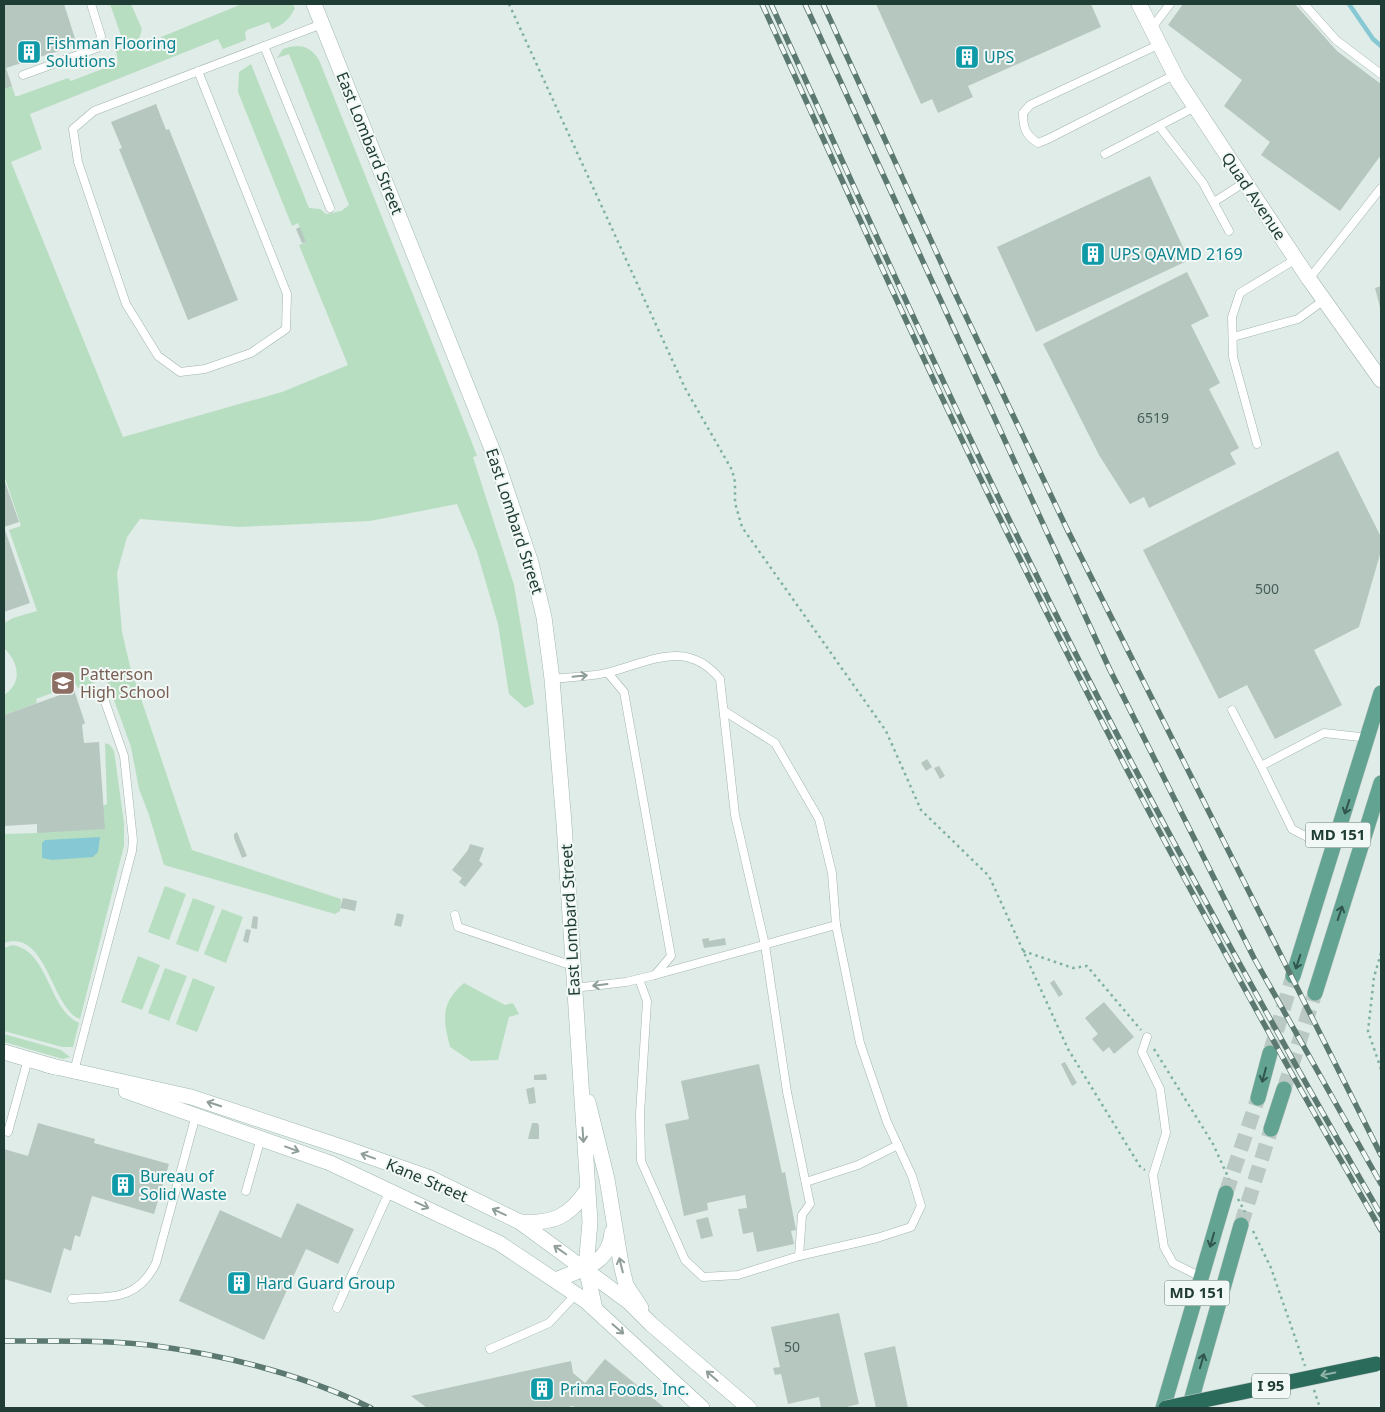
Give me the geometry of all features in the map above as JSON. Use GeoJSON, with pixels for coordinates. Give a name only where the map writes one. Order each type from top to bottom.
{"type":"FeatureCollection","features":[{"type":"Feature","properties":{"kind":"highway","name":"I 95"},"geometry":{"type":"LineString","coordinates":[[1164,1408],[1376,1364]]}},
{"type":"Feature","properties":{"kind":"main road","name":"East Lombard Street"},"geometry":{"type":"LineString","coordinates":[[314,4],[496,459],[533,572],[544,617],[552,679],[564,823],[590,1230],[586,1268],[595,1309]]}},
{"type":"Feature","properties":{"kind":"main road","name":"Quad Avenue"},"geometry":{"type":"LineString","coordinates":[[1139,4],[1174,75],[1309,279],[1381,380]]}},
{"type":"Feature","properties":{"kind":"main road","name":"MD 151"},"geometry":{"type":"LineString","coordinates":[[1293,976],[1369,738],[1381,693]]}},
{"type":"Feature","properties":{"kind":"main road"},"geometry":{"type":"LineString","coordinates":[[1356,777],[1381,784]]}},
{"type":"Feature","properties":{"kind":"main road","name":"MD 151"},"geometry":{"type":"LineString","coordinates":[[1315,993],[1381,784]]}},
{"type":"Feature","properties":{"kind":"main road","name":"Kane Street"},"geometry":{"type":"LineString","coordinates":[[4,1052],[47,1064],[191,1097],[428,1177],[520,1222],[586,1268],[629,1302],[651,1324],[748,1408]]}},
{"type":"Feature","properties":{"kind":"main road"},"geometry":{"type":"LineString","coordinates":[[1258,1098],[1270,1053]]}},
{"type":"Feature","properties":{"kind":"main road","name":"Kane Street"},"geometry":{"type":"LineString","coordinates":[[47,1064],[196,1114],[330,1163],[499,1242],[595,1309],[702,1408]]}},
{"type":"Feature","properties":{"kind":"main road","name":"East Lombard Street"},"geometry":{"type":"LineString","coordinates":[[579,1069],[598,1141],[612,1217]]}},
{"type":"Feature","properties":{"kind":"main road"},"geometry":{"type":"LineString","coordinates":[[1271,1129],[1284,1089]]}},
{"type":"Feature","properties":{"kind":"main road"},"geometry":{"type":"LineString","coordinates":[[520,1222],[547,1221],[564,1215],[576,1207],[587,1190]]}},
{"type":"Feature","properties":{"kind":"main road","name":"MD 151"},"geometry":{"type":"LineString","coordinates":[[1164,1408],[1202,1277],[1231,1190]]}},
{"type":"Feature","properties":{"kind":"main road"},"geometry":{"type":"LineString","coordinates":[[555,1280],[586,1268],[602,1259],[609,1250],[612,1217]]}},
{"type":"Feature","properties":{"kind":"main road"},"geometry":{"type":"LineString","coordinates":[[612,1217],[626,1284],[651,1324]]}},
{"type":"Feature","properties":{"kind":"main road","name":"MD 151"},"geometry":{"type":"LineString","coordinates":[[1189,1408],[1246,1221]]}},
{"type":"Feature","properties":{"kind":"lane"},"geometry":{"type":"LineString","coordinates":[[23,75],[97,48],[101,36],[91,4]]}},
{"type":"Feature","properties":{"kind":"lane"},"geometry":{"type":"LineString","coordinates":[[1151,29],[1170,4]]}},
{"type":"Feature","properties":{"kind":"lane"},"geometry":{"type":"LineString","coordinates":[[1304,4],[1336,40],[1381,74]]}},
{"type":"Feature","properties":{"kind":"lane"},"geometry":{"type":"LineString","coordinates":[[198,71],[286,294],[286,329],[251,353],[205,369],[180,372],[158,356],[126,304],[78,162],[73,129],[94,111],[198,71],[322,24]]}},
{"type":"Feature","properties":{"kind":"lane"},"geometry":{"type":"LineString","coordinates":[[1158,45],[1030,105],[1023,113],[1023,126],[1028,138],[1038,143],[1048,139],[1174,75]]}},
{"type":"Feature","properties":{"kind":"lane"},"geometry":{"type":"LineString","coordinates":[[264,46],[330,208]]}},
{"type":"Feature","properties":{"kind":"lane"},"geometry":{"type":"LineString","coordinates":[[1104,154],[1195,107]]}},
{"type":"Feature","properties":{"kind":"lane"},"geometry":{"type":"LineString","coordinates":[[1159,126],[1203,183],[1229,231]]}},
{"type":"Feature","properties":{"kind":"lane"},"geometry":{"type":"LineString","coordinates":[[1214,202],[1244,182]]}},
{"type":"Feature","properties":{"kind":"lane"},"geometry":{"type":"LineString","coordinates":[[1309,279],[1381,188]]}},
{"type":"Feature","properties":{"kind":"lane"},"geometry":{"type":"LineString","coordinates":[[1257,444],[1233,357],[1232,317],[1240,293],[1296,259]]}},
{"type":"Feature","properties":{"kind":"lane"},"geometry":{"type":"LineString","coordinates":[[1233,337],[1298,319],[1324,300]]}},
{"type":"Feature","properties":{"kind":"lane"},"geometry":{"type":"LineString","coordinates":[[552,679],[608,672],[659,658],[687,656],[709,666],[720,679],[735,814],[765,945],[787,1092],[810,1204],[802,1215],[799,1256]]}},
{"type":"Feature","properties":{"kind":"lane"},"geometry":{"type":"LineString","coordinates":[[608,672],[624,692],[671,956],[655,975]]}},
{"type":"Feature","properties":{"kind":"lane"},"geometry":{"type":"LineString","coordinates":[[74,1070],[132,851],[133,840],[124,756],[103,696]]}},
{"type":"Feature","properties":{"kind":"lane"},"geometry":{"type":"LineString","coordinates":[[1232,710],[1292,829],[1309,838],[1336,840]]}},
{"type":"Feature","properties":{"kind":"lane"},"geometry":{"type":"LineString","coordinates":[[639,979],[647,1001],[640,1114],[641,1161],[685,1260],[703,1277],[738,1276],[799,1256],[877,1238],[911,1226],[921,1206],[912,1176],[887,1122],[860,1043],[836,925],[832,873],[820,820],[775,743],[724,711]]}},
{"type":"Feature","properties":{"kind":"lane"},"geometry":{"type":"LineString","coordinates":[[1261,766],[1324,734],[1369,738]]}},
{"type":"Feature","properties":{"kind":"lane"},"geometry":{"type":"LineString","coordinates":[[455,916],[458,927],[573,966]]}},
{"type":"Feature","properties":{"kind":"lane"},"geometry":{"type":"LineString","coordinates":[[574,988],[639,979],[836,925]]}},
{"type":"Feature","properties":{"kind":"lane"},"geometry":{"type":"LineString","coordinates":[[1147,1037],[1142,1052],[1160,1089],[1166,1133],[1154,1175],[1164,1247],[1173,1263],[1202,1277]]}},
{"type":"Feature","properties":{"kind":"lane"},"geometry":{"type":"LineString","coordinates":[[8,1132],[28,1059]]}},
{"type":"Feature","properties":{"kind":"lane"},"geometry":{"type":"LineString","coordinates":[[72,1299],[117,1296],[144,1284],[156,1263],[196,1114]]}},
{"type":"Feature","properties":{"kind":"lane"},"geometry":{"type":"LineString","coordinates":[[246,1191],[262,1138]]}},
{"type":"Feature","properties":{"kind":"lane"},"geometry":{"type":"LineString","coordinates":[[806,1182],[858,1165],[898,1145]]}},
{"type":"Feature","properties":{"kind":"lane"},"geometry":{"type":"LineString","coordinates":[[336,1308],[390,1190]]}},
{"type":"Feature","properties":{"kind":"lane"},"geometry":{"type":"LineString","coordinates":[[490,1349],[550,1323],[576,1294]]}},
{"type":"Feature","properties":{"kind":"path"},"geometry":{"type":"LineString","coordinates":[[510,4],[685,388],[732,470],[735,482],[735,503],[742,527],[886,731],[921,810],[988,876],[1068,1048],[1141,1168],[1154,1175]]}},
{"type":"Feature","properties":{"kind":"path"},"geometry":{"type":"LineString","coordinates":[[1023,951],[1073,968],[1087,966],[1147,1037],[1213,1144],[1231,1190],[1271,1268],[1307,1371]]}},
{"type":"Feature","properties":{"kind":"path"},"geometry":{"type":"LineString","coordinates":[[1381,953],[1374,977],[1368,1031],[1381,1069]]}},
{"type":"Feature","properties":{"kind":"path"},"geometry":{"type":"LineString","coordinates":[[1314,1390],[1320,1408]]}},
{"type":"Feature","properties":{"kind":"green space"},"geometry":{"type":"Polygon","coordinates":[[[110,4],[131,4],[142,29],[139,39],[145,52],[162,45],[161,37],[242,4],[292,4],[295,8],[286,21],[272,29],[269,22],[247,30],[245,33],[246,40],[223,49],[218,39],[30,114],[42,149],[11,162],[123,437],[282,392],[348,365],[299,245],[306,242],[298,223],[292,226],[238,92],[239,72],[251,64],[309,208],[320,209],[326,214],[341,211],[349,205],[289,54],[277,58],[283,49],[295,46],[304,47],[316,55],[319,60],[464,422],[477,456],[473,457],[514,585],[534,704],[525,708],[509,694],[498,624],[477,552],[457,504],[370,521],[239,527],[140,519],[127,537],[117,573],[122,632],[130,666],[192,850],[341,899],[340,911],[335,914],[164,865],[139,789],[131,747],[106,678],[78,688],[76,684],[36,699],[37,703],[4,715],[4,695],[14,684],[17,672],[13,660],[4,648],[4,623],[13,618],[37,611],[9,530],[21,526],[4,475],[4,89],[12,86],[15,96],[18,96],[68,78],[71,81],[118,63],[116,51],[125,47],[110,4]]]}},
{"type":"Feature","properties":{"kind":"green space"},"geometry":{"type":"Polygon","coordinates":[[[105,743],[110,745],[114,751],[124,823],[124,846],[80,1019],[70,1012],[39,958],[30,947],[18,942],[4,943],[4,834],[37,833],[107,804],[105,743]]]}},
{"type":"Feature","properties":{"kind":"green space"},"geometry":{"type":"Polygon","coordinates":[[[165,886],[186,894],[169,940],[148,932],[165,886]]]}},
{"type":"Feature","properties":{"kind":"green space"},"geometry":{"type":"Polygon","coordinates":[[[193,898],[215,906],[198,952],[176,944],[193,898]]]}},
{"type":"Feature","properties":{"kind":"green space"},"geometry":{"type":"Polygon","coordinates":[[[222,909],[243,917],[226,963],[204,954],[222,909]]]}},
{"type":"Feature","properties":{"kind":"green space"},"geometry":{"type":"Polygon","coordinates":[[[12,945],[24,949],[34,957],[61,1006],[69,1016],[79,1023],[73,1047],[62,1047],[4,1031],[4,948],[12,945]]]}},
{"type":"Feature","properties":{"kind":"green space"},"geometry":{"type":"Polygon","coordinates":[[[138,956],[160,965],[142,1010],[121,1002],[138,956]]]}},
{"type":"Feature","properties":{"kind":"green space"},"geometry":{"type":"Polygon","coordinates":[[[165,968],[187,976],[169,1021],[148,1013],[165,968]]]}},
{"type":"Feature","properties":{"kind":"green space"},"geometry":{"type":"Polygon","coordinates":[[[193,978],[215,987],[197,1032],[176,1024],[193,978]]]}},
{"type":"Feature","properties":{"kind":"green space"},"geometry":{"type":"Polygon","coordinates":[[[464,983],[505,1005],[513,1003],[519,1014],[509,1017],[498,1060],[471,1061],[450,1047],[445,1012],[451,998],[464,983]]]}},
{"type":"Feature","properties":{"kind":"green space"},"geometry":{"type":"Polygon","coordinates":[[[4,1034],[61,1050],[70,1057],[63,1059],[4,1042],[4,1034]]]}},
{"type":"Feature","properties":{"kind":"water"},"geometry":{"type":"Polygon","coordinates":[[[100,837],[98,852],[93,857],[52,860],[42,858],[42,843],[45,840],[100,837]]]}},
{"type":"Feature","properties":{"kind":"building","name":"Fishman Flooring Solutions"},"geometry":{"type":"Polygon","coordinates":[[[4,4],[64,4],[77,45],[6,68],[12,86],[4,89],[4,4]]]}},
{"type":"Feature","properties":{"kind":"building","name":"UPS"},"geometry":{"type":"Polygon","coordinates":[[[876,4],[1091,4],[1101,27],[968,86],[973,97],[938,113],[932,99],[921,104],[876,4]]]}},
{"type":"Feature","properties":{"kind":"building"},"geometry":{"type":"Polygon","coordinates":[[[1183,4],[1295,4],[1337,51],[1381,84],[1381,155],[1340,211],[1261,155],[1270,142],[1224,106],[1242,80],[1168,25],[1183,4]]]}},
{"type":"Feature","properties":{"kind":"building"},"geometry":{"type":"Polygon","coordinates":[[[156,104],[166,130],[169,129],[238,300],[188,320],[119,149],[122,148],[111,122],[156,104]]]}},
{"type":"Feature","properties":{"kind":"building","name":"UPS QAVMD 2169"},"geometry":{"type":"Polygon","coordinates":[[[1150,176],[1189,260],[1036,332],[997,247],[1150,176]]]}},
{"type":"Feature","properties":{"kind":"building"},"geometry":{"type":"Polygon","coordinates":[[[300,227],[306,242],[302,243],[296,229],[300,227]]]}},
{"type":"Feature","properties":{"kind":"building"},"geometry":{"type":"Polygon","coordinates":[[[1187,272],[1209,316],[1191,325],[1220,383],[1209,389],[1239,448],[1230,453],[1236,464],[1149,508],[1144,497],[1130,504],[1099,455],[1043,344],[1187,272]]]}},
{"type":"Feature","properties":{"kind":"building"},"geometry":{"type":"Polygon","coordinates":[[[1381,286],[1381,311],[1375,288],[1381,286]]]}},
{"type":"Feature","properties":{"kind":"building"},"geometry":{"type":"Polygon","coordinates":[[[1338,451],[1381,537],[1381,551],[1359,627],[1314,650],[1342,705],[1275,739],[1247,685],[1219,699],[1143,550],[1338,451]]]}},
{"type":"Feature","properties":{"kind":"building"},"geometry":{"type":"Polygon","coordinates":[[[4,479],[19,522],[4,527],[4,479]]]}},
{"type":"Feature","properties":{"kind":"building"},"geometry":{"type":"Polygon","coordinates":[[[4,527],[30,603],[4,612],[4,527]]]}},
{"type":"Feature","properties":{"kind":"building"},"geometry":{"type":"Polygon","coordinates":[[[74,690],[85,723],[82,725],[84,743],[99,742],[105,829],[37,833],[37,824],[4,826],[4,715],[74,690]]]}},
{"type":"Feature","properties":{"kind":"building"},"geometry":{"type":"Polygon","coordinates":[[[927,759],[932,767],[926,771],[921,763],[927,759]]]}},
{"type":"Feature","properties":{"kind":"building"},"geometry":{"type":"Polygon","coordinates":[[[939,766],[945,776],[940,779],[934,768],[939,766]]]}},
{"type":"Feature","properties":{"kind":"building"},"geometry":{"type":"Polygon","coordinates":[[[237,832],[247,856],[242,858],[234,838],[234,834],[237,832]]]}},
{"type":"Feature","properties":{"kind":"building"},"geometry":{"type":"Polygon","coordinates":[[[470,844],[484,848],[479,861],[483,864],[465,887],[459,882],[462,878],[452,870],[468,850],[470,844]]]}},
{"type":"Feature","properties":{"kind":"building"},"geometry":{"type":"Polygon","coordinates":[[[343,898],[357,901],[355,911],[340,908],[343,898]]]}},
{"type":"Feature","properties":{"kind":"building"},"geometry":{"type":"Polygon","coordinates":[[[397,913],[404,915],[401,927],[394,925],[397,913]]]}},
{"type":"Feature","properties":{"kind":"building"},"geometry":{"type":"Polygon","coordinates":[[[253,916],[258,917],[257,929],[251,928],[253,916]]]}},
{"type":"Feature","properties":{"kind":"building"},"geometry":{"type":"Polygon","coordinates":[[[246,929],[251,930],[248,943],[243,941],[246,929]]]}},
{"type":"Feature","properties":{"kind":"building"},"geometry":{"type":"Polygon","coordinates":[[[709,938],[709,941],[725,938],[726,945],[704,948],[702,939],[709,938]]]}},
{"type":"Feature","properties":{"kind":"building"},"geometry":{"type":"Polygon","coordinates":[[[1054,980],[1063,994],[1059,997],[1050,983],[1054,980]]]}},
{"type":"Feature","properties":{"kind":"building"},"geometry":{"type":"Polygon","coordinates":[[[1104,1002],[1134,1037],[1114,1054],[1109,1047],[1103,1052],[1092,1039],[1098,1034],[1085,1018],[1104,1002]]]}},
{"type":"Feature","properties":{"kind":"building"},"geometry":{"type":"Polygon","coordinates":[[[1065,1062],[1077,1083],[1072,1086],[1061,1064],[1065,1062]]]}},
{"type":"Feature","properties":{"kind":"building"},"geometry":{"type":"Polygon","coordinates":[[[759,1064],[782,1173],[785,1172],[796,1230],[791,1231],[794,1244],[757,1252],[753,1232],[743,1234],[738,1209],[747,1208],[745,1195],[707,1203],[708,1210],[684,1216],[665,1124],[689,1119],[681,1081],[759,1064]]]}},
{"type":"Feature","properties":{"kind":"building"},"geometry":{"type":"Polygon","coordinates":[[[546,1074],[547,1080],[534,1080],[534,1075],[546,1074]]]}},
{"type":"Feature","properties":{"kind":"building"},"geometry":{"type":"Polygon","coordinates":[[[534,1087],[536,1103],[529,1104],[526,1089],[534,1087]]]}},
{"type":"Feature","properties":{"kind":"building"},"geometry":{"type":"Polygon","coordinates":[[[38,1123],[95,1139],[94,1143],[169,1164],[154,1214],[92,1196],[80,1237],[75,1235],[71,1251],[64,1248],[51,1293],[4,1279],[4,1149],[28,1156],[38,1123]]]}},
{"type":"Feature","properties":{"kind":"building"},"geometry":{"type":"Polygon","coordinates":[[[532,1123],[539,1125],[539,1139],[528,1139],[532,1123]]]}},
{"type":"Feature","properties":{"kind":"building","name":"Hard Guard Group"},"geometry":{"type":"Polygon","coordinates":[[[297,1203],[354,1229],[338,1264],[306,1249],[264,1340],[179,1301],[220,1210],[281,1238],[297,1203]]]}},
{"type":"Feature","properties":{"kind":"building"},"geometry":{"type":"Polygon","coordinates":[[[708,1217],[713,1236],[701,1239],[696,1220],[708,1217]]]}},
{"type":"Feature","properties":{"kind":"building"},"geometry":{"type":"Polygon","coordinates":[[[839,1313],[859,1404],[842,1408],[821,1408],[819,1397],[788,1404],[781,1374],[775,1375],[773,1368],[780,1367],[771,1327],[839,1313]]]}},
{"type":"Feature","properties":{"kind":"building"},"geometry":{"type":"Polygon","coordinates":[[[895,1346],[908,1408],[876,1408],[864,1353],[895,1346]]]}},
{"type":"Feature","properties":{"kind":"building","name":"Prima Foods, Inc."},"geometry":{"type":"Polygon","coordinates":[[[605,1359],[665,1408],[576,1408],[573,1406],[564,1408],[427,1408],[411,1396],[571,1361],[573,1373],[585,1383],[605,1359]]]}},
{"type":"Feature","properties":{"kind":"waterway"},"geometry":{"type":"LineString","coordinates":[[1349,4],[1373,39],[1381,46]]}},
{"type":"Feature","properties":{"kind":"tunnel"},"geometry":{"type":"LineString","coordinates":[[1270,1053],[1293,976]]}},
{"type":"Feature","properties":{"kind":"tunnel"},"geometry":{"type":"LineString","coordinates":[[1284,1089],[1315,993]]}},
{"type":"Feature","properties":{"kind":"tunnel"},"geometry":{"type":"LineString","coordinates":[[1226,1193],[1258,1098]]}},
{"type":"Feature","properties":{"kind":"tunnel"},"geometry":{"type":"LineString","coordinates":[[1241,1225],[1271,1129]]}},
{"type":"Feature","properties":{"kind":"railway"},"geometry":{"type":"LineString","coordinates":[[762,4],[952,418],[1061,641],[1194,896],[1286,1064],[1381,1230]]}},
{"type":"Feature","properties":{"kind":"railway"},"geometry":{"type":"LineString","coordinates":[[771,4],[958,413],[1065,633],[1196,884],[1381,1215]]}},
{"type":"Feature","properties":{"kind":"railway"},"geometry":{"type":"LineString","coordinates":[[805,4],[1110,670],[1254,958],[1381,1184]]}},
{"type":"Feature","properties":{"kind":"railway"},"geometry":{"type":"LineString","coordinates":[[823,4],[955,293],[1067,529],[1381,1155]]}},
{"type":"Feature","properties":{"kind":"railway"},"geometry":{"type":"LineString","coordinates":[[4,1341],[131,1343],[206,1354],[263,1368],[318,1385],[371,1408]]}},
{"type":"Feature","properties":{"kind":"place","name":"Fishman Flooring Solutions"},"geometry":{"type":"Point","coordinates":[29,52]}},
{"type":"Feature","properties":{"kind":"place","name":"UPS"},"geometry":{"type":"Point","coordinates":[967,57]}},
{"type":"Feature","properties":{"kind":"place","name":"UPS QAVMD 2169"},"geometry":{"type":"Point","coordinates":[1093,254]}},
{"type":"Feature","properties":{"kind":"place","name":"Patterson High School"},"geometry":{"type":"Point","coordinates":[63,683]}},
{"type":"Feature","properties":{"kind":"place","name":"Bureau of Solid Waste"},"geometry":{"type":"Point","coordinates":[123,1185]}},
{"type":"Feature","properties":{"kind":"place","name":"Hard Guard Group"},"geometry":{"type":"Point","coordinates":[239,1283]}},
{"type":"Feature","properties":{"kind":"place","name":"Prima Foods, Inc."},"geometry":{"type":"Point","coordinates":[542,1389]}}]}
